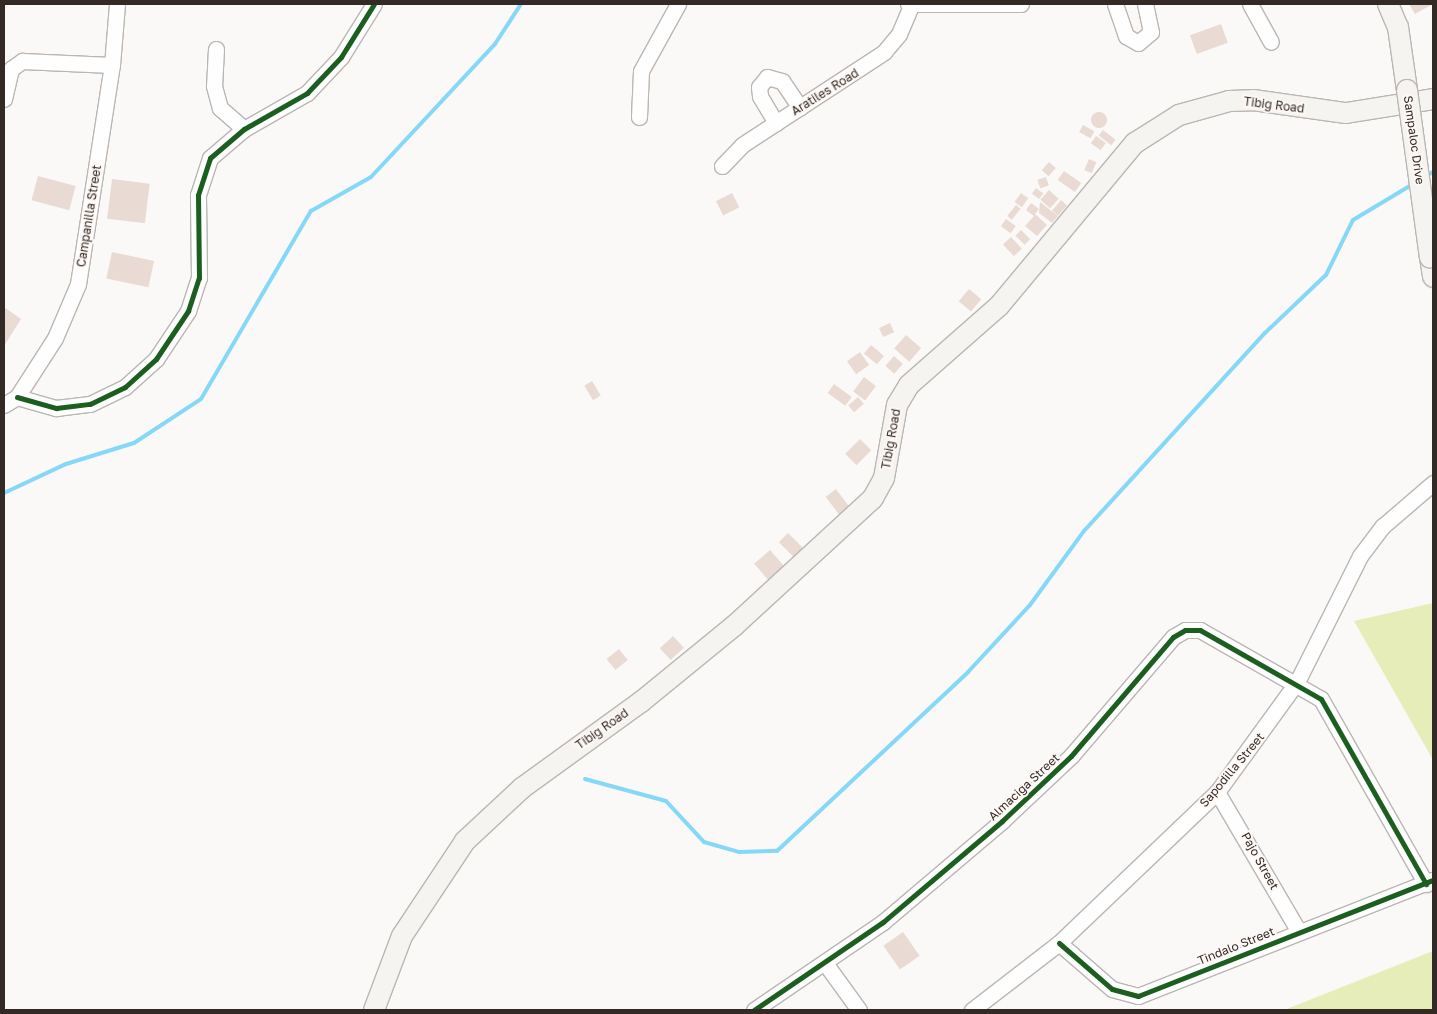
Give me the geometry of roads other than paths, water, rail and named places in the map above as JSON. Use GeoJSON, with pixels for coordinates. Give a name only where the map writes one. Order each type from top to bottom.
{"type":"FeatureCollection","features":[{"type":"Feature","properties":{"kind":"main road","name":"Sampaloc Drive"},"geometry":{"type":"LineString","coordinates":[[1388,4],[1398,27],[1433,277]]}},
{"type":"Feature","properties":{"kind":"main road","name":"Tibig Road"},"geometry":{"type":"LineString","coordinates":[[374,1010],[402,936],[465,841],[522,788],[641,702],[734,626],[873,498],[884,478],[896,405],[909,385],[998,306],[1135,143],[1179,115],[1229,101],[1253,100],[1346,113],[1433,99]]}},
{"type":"Feature","properties":{"kind":"street","name":"Campanilla Street"},"geometry":{"type":"LineString","coordinates":[[4,405],[17,397],[55,338],[78,284],[112,65],[117,4]]}},
{"type":"Feature","properties":{"kind":"street"},"geometry":{"type":"LineString","coordinates":[[17,397],[56,408],[90,404],[126,387],[156,360],[188,311],[199,278],[198,195],[210,158],[244,129],[307,93],[327,74],[362,30],[374,4]]}},
{"type":"Feature","properties":{"kind":"street"},"geometry":{"type":"LineString","coordinates":[[639,117],[641,71],[678,4]]}},
{"type":"Feature","properties":{"kind":"street"},"geometry":{"type":"LineString","coordinates":[[908,4],[1021,4]]}},
{"type":"Feature","properties":{"kind":"street","name":"Aratiles Road"},"geometry":{"type":"LineString","coordinates":[[722,166],[742,145],[884,52],[899,34],[912,4]]}},
{"type":"Feature","properties":{"kind":"street"},"geometry":{"type":"LineString","coordinates":[[1115,4],[1126,36],[1138,43],[1151,32],[1145,4]]}},
{"type":"Feature","properties":{"kind":"street"},"geometry":{"type":"LineString","coordinates":[[1250,4],[1271,42]]}},
{"type":"Feature","properties":{"kind":"street"},"geometry":{"type":"LineString","coordinates":[[216,49],[214,86],[220,108],[244,129]]}},
{"type":"Feature","properties":{"kind":"street"},"geometry":{"type":"LineString","coordinates":[[4,99],[11,69],[22,61],[112,65]]}},
{"type":"Feature","properties":{"kind":"street"},"geometry":{"type":"LineString","coordinates":[[776,123],[760,96],[759,87],[767,77],[782,82],[800,108]]}},
{"type":"Feature","properties":{"kind":"street","name":"Sapodilla Street"},"geometry":{"type":"LineString","coordinates":[[972,1010],[1059,943],[1217,792],[1297,682],[1360,556],[1383,526],[1433,483]]}},
{"type":"Feature","properties":{"kind":"street","name":"Almaciga Street"},"geometry":{"type":"LineString","coordinates":[[754,1010],[883,922],[1002,821],[1071,756],[1173,638],[1185,630],[1200,630],[1297,682],[1321,699],[1429,882]]}},
{"type":"Feature","properties":{"kind":"street","name":"Pajo Street"},"geometry":{"type":"LineString","coordinates":[[1217,792],[1299,932]]}},
{"type":"Feature","properties":{"kind":"street","name":"Tindalo Street"},"geometry":{"type":"LineString","coordinates":[[1059,943],[1112,989],[1138,996],[1429,882]]}},
{"type":"Feature","properties":{"kind":"street"},"geometry":{"type":"LineString","coordinates":[[825,963],[859,1010]]}},
{"type":"Feature","properties":{"kind":"waterway"},"geometry":{"type":"LineString","coordinates":[[4,493],[66,464],[134,443],[201,399],[311,211],[371,177],[495,44],[521,4]]}},
{"type":"Feature","properties":{"kind":"waterway"},"geometry":{"type":"LineString","coordinates":[[1426,176],[1433,172]]}},
{"type":"Feature","properties":{"kind":"waterway"},"geometry":{"type":"LineString","coordinates":[[585,779],[666,801],[704,842],[739,852],[777,851],[968,672],[1030,605],[1084,531],[1265,333],[1326,275],[1353,220],[1413,184]]}}]}
